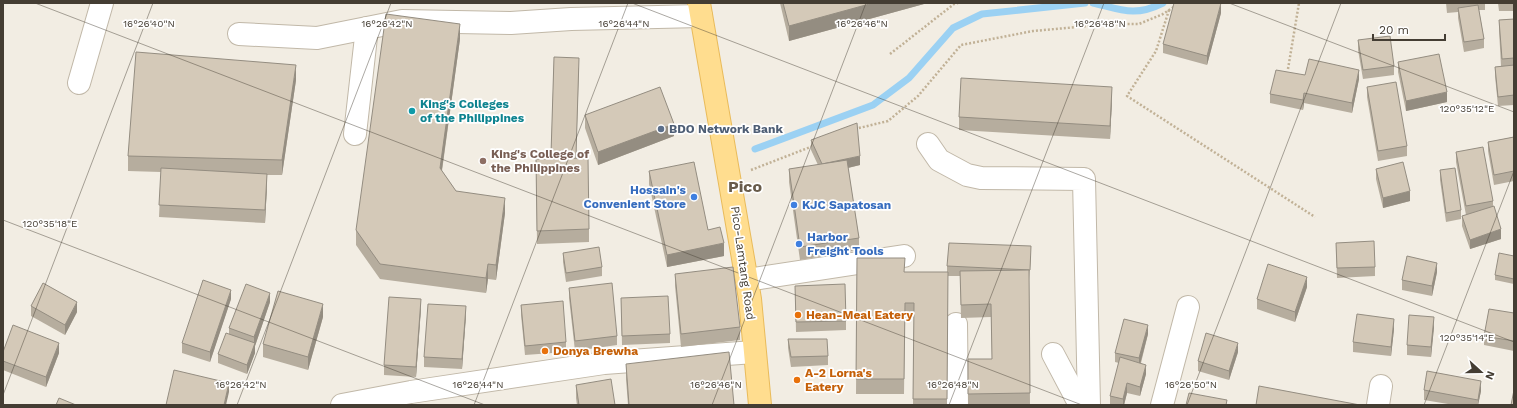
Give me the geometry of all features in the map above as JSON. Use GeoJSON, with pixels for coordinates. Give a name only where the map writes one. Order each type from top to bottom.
{"type":"FeatureCollection","features":[{"type":"Feature","properties":{"kind":"main road","name":"Pico-Lamtang Road"},"geometry":{"type":"LineString","coordinates":[[700,10],[747,280],[760,405]]}},
{"type":"Feature","properties":{"kind":"street"},"geometry":{"type":"LineString","coordinates":[[79,83],[102,3]]}},
{"type":"Feature","properties":{"kind":"street"},"geometry":{"type":"LineString","coordinates":[[239,34],[317,38],[402,21],[511,23],[700,10]]}},
{"type":"Feature","properties":{"kind":"street"},"geometry":{"type":"LineString","coordinates":[[355,134],[367,28]]}},
{"type":"Feature","properties":{"kind":"street"},"geometry":{"type":"LineString","coordinates":[[928,144],[939,160],[966,176],[981,178],[1084,179],[1089,405]]}},
{"type":"Feature","properties":{"kind":"street"},"geometry":{"type":"LineString","coordinates":[[747,280],[904,256]]}},
{"type":"Feature","properties":{"kind":"street"},"geometry":{"type":"LineString","coordinates":[[1162,405],[1188,307]]}},
{"type":"Feature","properties":{"kind":"street"},"geometry":{"type":"LineString","coordinates":[[956,324],[957,405]]}},
{"type":"Feature","properties":{"kind":"street"},"geometry":{"type":"LineString","coordinates":[[342,405],[411,392],[604,363],[754,352]]}},
{"type":"Feature","properties":{"kind":"street"},"geometry":{"type":"LineString","coordinates":[[1053,354],[1080,405]]}},
{"type":"Feature","properties":{"kind":"path"},"geometry":{"type":"LineString","coordinates":[[890,54],[954,4],[958,3]]}},
{"type":"Feature","properties":{"kind":"path"},"geometry":{"type":"LineString","coordinates":[[849,132],[888,121],[918,96],[961,44],[1033,31],[1111,24],[1139,24],[1170,10],[1180,3]]}},
{"type":"Feature","properties":{"kind":"path"},"geometry":{"type":"LineString","coordinates":[[1288,69],[1299,3]]}},
{"type":"Feature","properties":{"kind":"path"},"geometry":{"type":"LineString","coordinates":[[1170,10],[1156,51],[1127,96],[1316,217]]}},
{"type":"Feature","properties":{"kind":"path"},"geometry":{"type":"LineString","coordinates":[[730,176],[819,144]]}},
{"type":"Feature","properties":{"kind":"building"},"geometry":{"type":"Polygon","coordinates":[[[783,3],[873,3],[789,26],[783,3]]]}},
{"type":"Feature","properties":{"kind":"building"},"geometry":{"type":"Polygon","coordinates":[[[1174,3],[1221,3],[1207,56],[1163,44],[1174,3]]]}},
{"type":"Feature","properties":{"kind":"building"},"geometry":{"type":"Polygon","coordinates":[[[1478,5],[1484,39],[1464,42],[1458,8],[1478,5]]]}},
{"type":"Feature","properties":{"kind":"building","name":"King's Colleges of the Philippines"},"geometry":{"type":"Polygon","coordinates":[[[386,14],[460,24],[440,168],[456,191],[505,198],[496,265],[488,264],[486,278],[380,264],[356,230],[386,14]]]}},
{"type":"Feature","properties":{"kind":"building"},"geometry":{"type":"Polygon","coordinates":[[[1514,19],[1514,58],[1502,59],[1499,20],[1514,19]]]}},
{"type":"Feature","properties":{"kind":"building"},"geometry":{"type":"Polygon","coordinates":[[[1390,36],[1394,66],[1363,70],[1358,40],[1390,36]]]}},
{"type":"Feature","properties":{"kind":"building"},"geometry":{"type":"Polygon","coordinates":[[[136,52],[296,65],[282,160],[128,156],[136,52]]]}},
{"type":"Feature","properties":{"kind":"building"},"geometry":{"type":"Polygon","coordinates":[[[1439,54],[1447,92],[1406,101],[1398,62],[1439,54]]]}},
{"type":"Feature","properties":{"kind":"building"},"geometry":{"type":"Polygon","coordinates":[[[554,57],[579,58],[576,155],[551,154],[554,57]]]}},
{"type":"Feature","properties":{"kind":"building"},"geometry":{"type":"Polygon","coordinates":[[[1309,59],[1359,70],[1352,103],[1304,93],[1303,100],[1270,94],[1276,70],[1305,75],[1309,59]]]}},
{"type":"Feature","properties":{"kind":"building"},"geometry":{"type":"Polygon","coordinates":[[[1514,65],[1514,95],[1498,97],[1495,67],[1514,65]]]}},
{"type":"Feature","properties":{"kind":"building"},"geometry":{"type":"Polygon","coordinates":[[[961,78],[1112,87],[1110,126],[959,117],[961,78]]]}},
{"type":"Feature","properties":{"kind":"building"},"geometry":{"type":"Polygon","coordinates":[[[1396,82],[1407,146],[1378,151],[1367,87],[1396,82]]]}},
{"type":"Feature","properties":{"kind":"building"},"geometry":{"type":"Polygon","coordinates":[[[660,87],[674,124],[598,152],[585,115],[660,87]]]}},
{"type":"Feature","properties":{"kind":"building"},"geometry":{"type":"Polygon","coordinates":[[[857,123],[860,156],[822,164],[811,140],[857,123]]]}},
{"type":"Feature","properties":{"kind":"building"},"geometry":{"type":"Polygon","coordinates":[[[1514,137],[1514,171],[1494,175],[1488,142],[1514,137]]]}},
{"type":"Feature","properties":{"kind":"building"},"geometry":{"type":"Polygon","coordinates":[[[1483,147],[1493,201],[1466,206],[1456,152],[1483,147]]]}},
{"type":"Feature","properties":{"kind":"building"},"geometry":{"type":"Polygon","coordinates":[[[588,158],[589,229],[537,231],[536,159],[588,158]]]}},
{"type":"Feature","properties":{"kind":"building"},"geometry":{"type":"Polygon","coordinates":[[[847,160],[859,238],[800,247],[789,169],[847,160]]]}},
{"type":"Feature","properties":{"kind":"building"},"geometry":{"type":"Polygon","coordinates":[[[694,162],[708,230],[720,227],[724,243],[667,255],[649,171],[694,162]]]}},
{"type":"Feature","properties":{"kind":"building"},"geometry":{"type":"Polygon","coordinates":[[[1403,162],[1410,191],[1383,198],[1376,169],[1403,162]]]}},
{"type":"Feature","properties":{"kind":"building"},"geometry":{"type":"Polygon","coordinates":[[[161,168],[267,174],[265,210],[159,205],[161,168]]]}},
{"type":"Feature","properties":{"kind":"building"},"geometry":{"type":"Polygon","coordinates":[[[1455,168],[1461,210],[1446,213],[1440,170],[1455,168]]]}},
{"type":"Feature","properties":{"kind":"building"},"geometry":{"type":"Polygon","coordinates":[[[1494,206],[1501,229],[1470,240],[1462,216],[1494,206]]]}},
{"type":"Feature","properties":{"kind":"building"},"geometry":{"type":"Polygon","coordinates":[[[1374,241],[1375,267],[1337,268],[1336,243],[1374,241]]]}},
{"type":"Feature","properties":{"kind":"building"},"geometry":{"type":"Polygon","coordinates":[[[949,243],[1031,246],[1030,270],[947,266],[949,243]]]}},
{"type":"Feature","properties":{"kind":"building"},"geometry":{"type":"Polygon","coordinates":[[[599,247],[602,267],[566,273],[563,253],[599,247]]]}},
{"type":"Feature","properties":{"kind":"building"},"geometry":{"type":"Polygon","coordinates":[[[1499,253],[1514,256],[1514,279],[1495,275],[1499,253]]]}},
{"type":"Feature","properties":{"kind":"building"},"geometry":{"type":"Polygon","coordinates":[[[1407,256],[1437,263],[1432,286],[1402,280],[1407,256]]]}},
{"type":"Feature","properties":{"kind":"building"},"geometry":{"type":"Polygon","coordinates":[[[857,258],[905,258],[904,272],[948,272],[947,399],[913,399],[914,303],[905,303],[904,379],[856,379],[857,258]]]}},
{"type":"Feature","properties":{"kind":"building"},"geometry":{"type":"Polygon","coordinates":[[[1268,264],[1307,277],[1295,312],[1257,299],[1268,264]]]}},
{"type":"Feature","properties":{"kind":"building"},"geometry":{"type":"Polygon","coordinates":[[[733,267],[740,327],[681,334],[675,274],[733,267]]]}},
{"type":"Feature","properties":{"kind":"building"},"geometry":{"type":"Polygon","coordinates":[[[1029,270],[1030,393],[968,394],[968,359],[992,359],[991,304],[961,305],[960,271],[1029,270]]]}},
{"type":"Feature","properties":{"kind":"building"},"geometry":{"type":"Polygon","coordinates":[[[203,280],[231,290],[210,352],[182,343],[203,280]]]}},
{"type":"Feature","properties":{"kind":"building"},"geometry":{"type":"Polygon","coordinates":[[[43,283],[77,302],[65,325],[31,306],[43,283]]]}},
{"type":"Feature","properties":{"kind":"building"},"geometry":{"type":"Polygon","coordinates":[[[612,283],[617,336],[575,341],[569,288],[612,283]]]}},
{"type":"Feature","properties":{"kind":"building"},"geometry":{"type":"Polygon","coordinates":[[[246,284],[270,293],[254,337],[229,328],[246,284]]]}},
{"type":"Feature","properties":{"kind":"building"},"geometry":{"type":"Polygon","coordinates":[[[845,284],[846,321],[796,322],[795,286],[845,284]]]}},
{"type":"Feature","properties":{"kind":"building"},"geometry":{"type":"Polygon","coordinates":[[[278,291],[323,304],[308,357],[263,344],[278,291]]]}},
{"type":"Feature","properties":{"kind":"building"},"geometry":{"type":"Polygon","coordinates":[[[668,296],[670,334],[622,336],[621,298],[668,296]]]}},
{"type":"Feature","properties":{"kind":"building"},"geometry":{"type":"Polygon","coordinates":[[[389,297],[421,299],[416,367],[384,365],[389,297]]]}},
{"type":"Feature","properties":{"kind":"building"},"geometry":{"type":"Polygon","coordinates":[[[563,301],[566,342],[525,346],[521,305],[563,301]]]}},
{"type":"Feature","properties":{"kind":"building"},"geometry":{"type":"Polygon","coordinates":[[[428,304],[466,306],[462,359],[424,357],[428,304]]]}},
{"type":"Feature","properties":{"kind":"building"},"geometry":{"type":"Polygon","coordinates":[[[1489,309],[1514,313],[1514,341],[1484,336],[1489,309]]]}},
{"type":"Feature","properties":{"kind":"building"},"geometry":{"type":"Polygon","coordinates":[[[1357,314],[1394,319],[1391,347],[1353,342],[1357,314]]]}},
{"type":"Feature","properties":{"kind":"building"},"geometry":{"type":"Polygon","coordinates":[[[1409,315],[1434,317],[1431,347],[1407,345],[1409,315]]]}},
{"type":"Feature","properties":{"kind":"building"},"geometry":{"type":"Polygon","coordinates":[[[1124,319],[1148,325],[1139,358],[1115,353],[1124,319]]]}},
{"type":"Feature","properties":{"kind":"building"},"geometry":{"type":"Polygon","coordinates":[[[13,325],[59,343],[46,377],[3,361],[3,352],[13,325]]]}},
{"type":"Feature","properties":{"kind":"building"},"geometry":{"type":"Polygon","coordinates":[[[226,333],[255,343],[247,365],[218,354],[226,333]]]}},
{"type":"Feature","properties":{"kind":"building"},"geometry":{"type":"Polygon","coordinates":[[[1206,333],[1238,343],[1229,371],[1198,361],[1206,333]]]}},
{"type":"Feature","properties":{"kind":"building"},"geometry":{"type":"Polygon","coordinates":[[[788,339],[827,339],[828,356],[791,357],[788,339]]]}},
{"type":"Feature","properties":{"kind":"building"},"geometry":{"type":"Polygon","coordinates":[[[729,352],[734,405],[629,405],[626,364],[729,352]]]}},
{"type":"Feature","properties":{"kind":"building"},"geometry":{"type":"Polygon","coordinates":[[[1120,357],[1146,365],[1140,387],[1127,383],[1123,399],[1110,396],[1120,357]]]}},
{"type":"Feature","properties":{"kind":"building"},"geometry":{"type":"Polygon","coordinates":[[[174,370],[229,383],[224,405],[166,405],[174,370]]]}},
{"type":"Feature","properties":{"kind":"building"},"geometry":{"type":"Polygon","coordinates":[[[1427,371],[1481,381],[1478,400],[1424,390],[1427,371]]]}},
{"type":"Feature","properties":{"kind":"building"},"geometry":{"type":"Polygon","coordinates":[[[611,379],[615,405],[579,405],[576,385],[611,379]]]}},
{"type":"Feature","properties":{"kind":"building"},"geometry":{"type":"Polygon","coordinates":[[[1259,386],[1360,405],[1256,405],[1259,386]]]}},
{"type":"Feature","properties":{"kind":"building"},"geometry":{"type":"Polygon","coordinates":[[[1514,390],[1514,405],[1511,405],[1514,390]]]}},
{"type":"Feature","properties":{"kind":"building"},"geometry":{"type":"Polygon","coordinates":[[[1189,393],[1227,400],[1226,405],[1186,405],[1189,393]]]}},
{"type":"Feature","properties":{"kind":"building"},"geometry":{"type":"Polygon","coordinates":[[[59,398],[76,405],[56,405],[59,398]]]}},
{"type":"Feature","properties":{"kind":"waterway"},"geometry":{"type":"LineString","coordinates":[[755,149],[873,105],[909,78],[953,28],[982,14],[1085,3]]}},
{"type":"Feature","properties":{"kind":"waterway"},"geometry":{"type":"LineString","coordinates":[[1093,3],[1128,11],[1144,10],[1163,3]]}},
{"type":"Feature","properties":{"kind":"place","name":"King's Colleges of the Philippines"},"geometry":{"type":"Point","coordinates":[412,111]}},
{"type":"Feature","properties":{"kind":"place","name":"BDO Network Bank"},"geometry":{"type":"Point","coordinates":[661,129]}},
{"type":"Feature","properties":{"kind":"place","name":"King's College of the Philippines"},"geometry":{"type":"Point","coordinates":[483,161]}},
{"type":"Feature","properties":{"kind":"place","name":"Hossain's Convenient Store"},"geometry":{"type":"Point","coordinates":[694,197]}},
{"type":"Feature","properties":{"kind":"place","name":"KJC Sapatosan"},"geometry":{"type":"Point","coordinates":[794,205]}},
{"type":"Feature","properties":{"kind":"place","name":"Harbor Freight Tools"},"geometry":{"type":"Point","coordinates":[799,244]}},
{"type":"Feature","properties":{"kind":"place","name":"Hean-Meal Eatery"},"geometry":{"type":"Point","coordinates":[798,315]}},
{"type":"Feature","properties":{"kind":"place","name":"Donya Brewha"},"geometry":{"type":"Point","coordinates":[545,351]}},
{"type":"Feature","properties":{"kind":"place","name":"A-2 Lorna's Eatery"},"geometry":{"type":"Point","coordinates":[797,380]}},
{"type":"Feature","properties":{"kind":"district","name":"Pico"},"geometry":{"type":"Point","coordinates":[745,186]}}]}
